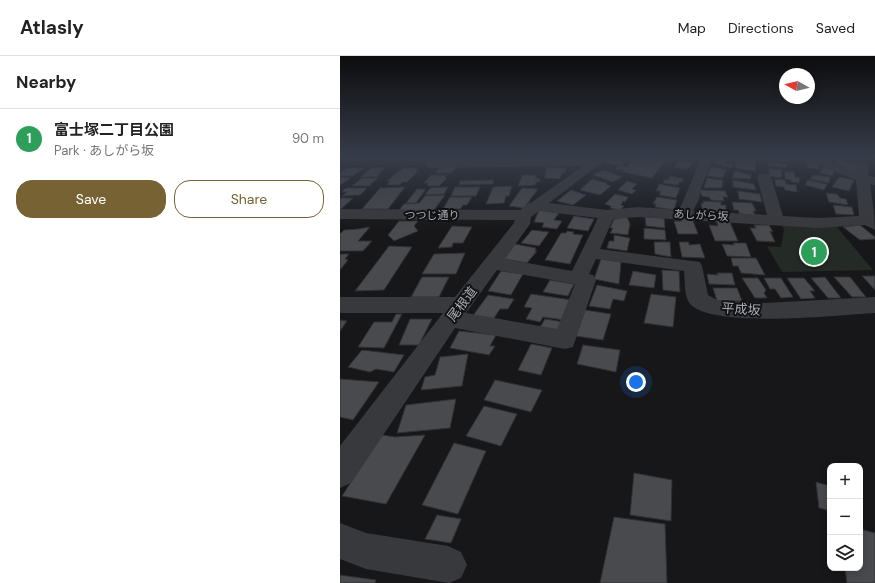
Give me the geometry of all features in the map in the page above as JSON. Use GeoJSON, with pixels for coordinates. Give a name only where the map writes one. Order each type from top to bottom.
{"type":"FeatureCollection","features":[{"type":"Feature","properties":{"kind":"street","name":"尾根道"},"geometry":{"type":"LineString","coordinates":[[340,472],[522,224],[529,211],[569,182]]}},
{"type":"Feature","properties":{"kind":"street"},"geometry":{"type":"LineString","coordinates":[[684,214],[692,199],[697,182]]}},
{"type":"Feature","properties":{"kind":"street"},"geometry":{"type":"LineString","coordinates":[[765,182],[776,220]]}},
{"type":"Feature","properties":{"kind":"street"},"geometry":{"type":"LineString","coordinates":[[866,182],[865,211],[872,222]]}},
{"type":"Feature","properties":{"kind":"street","name":"あしがら坂"},"geometry":{"type":"LineString","coordinates":[[529,211],[607,215],[638,212],[818,223],[872,222]]}},
{"type":"Feature","properties":{"kind":"street","name":"つつじ通り"},"geometry":{"type":"LineString","coordinates":[[346,214],[529,211]]}},
{"type":"Feature","properties":{"kind":"street"},"geometry":{"type":"LineString","coordinates":[[340,227],[346,214]]}},
{"type":"Feature","properties":{"kind":"street"},"geometry":{"type":"LineString","coordinates":[[578,278],[607,215]]}},
{"type":"Feature","properties":{"kind":"street","name":"平成坂"},"geometry":{"type":"LineString","coordinates":[[590,252],[693,266],[698,299],[714,307],[765,311],[875,305]]}},
{"type":"Feature","properties":{"kind":"street"},"geometry":{"type":"LineString","coordinates":[[340,305],[456,312],[565,340],[586,280],[493,263]]}},
{"type":"Feature","properties":{"kind":"street"},"geometry":{"type":"LineString","coordinates":[[340,541],[366,550],[448,565]]}},
{"type":"Feature","properties":{"kind":"shaded area"},"geometry":{"type":"Polygon","coordinates":[[[781,225],[837,227],[873,270],[782,272],[767,246],[781,247],[784,229],[781,225]]]}},
{"type":"Feature","properties":{"kind":"building"},"geometry":{"type":"Polygon","coordinates":[[[358,182],[374,182],[369,186],[352,186],[358,182]]]}},
{"type":"Feature","properties":{"kind":"building"},"geometry":{"type":"Polygon","coordinates":[[[390,182],[407,182],[403,182],[399,185],[387,185],[390,182]]]}},
{"type":"Feature","properties":{"kind":"building"},"geometry":{"type":"Polygon","coordinates":[[[425,182],[443,182],[439,186],[427,186],[428,183],[424,183],[425,182]]]}},
{"type":"Feature","properties":{"kind":"building"},"geometry":{"type":"Polygon","coordinates":[[[460,182],[494,182],[493,184],[459,185],[460,182]]]}},
{"type":"Feature","properties":{"kind":"building"},"geometry":{"type":"Polygon","coordinates":[[[520,182],[539,182],[536,182],[535,185],[518,186],[520,182]]]}},
{"type":"Feature","properties":{"kind":"building"},"geometry":{"type":"Polygon","coordinates":[[[589,182],[602,182],[611,186],[600,195],[580,190],[589,182]]]}},
{"type":"Feature","properties":{"kind":"building"},"geometry":{"type":"Polygon","coordinates":[[[626,182],[637,184],[632,189],[636,190],[632,194],[618,190],[626,182]]]}},
{"type":"Feature","properties":{"kind":"building"},"geometry":{"type":"Polygon","coordinates":[[[664,182],[682,182],[679,182],[678,185],[663,183],[664,182]]]}},
{"type":"Feature","properties":{"kind":"building"},"geometry":{"type":"Polygon","coordinates":[[[706,182],[723,182],[722,188],[704,188],[706,182]]]}},
{"type":"Feature","properties":{"kind":"building"},"geometry":{"type":"Polygon","coordinates":[[[733,182],[741,182],[754,184],[756,190],[733,187],[733,182]]]}},
{"type":"Feature","properties":{"kind":"building"},"geometry":{"type":"Polygon","coordinates":[[[775,182],[785,182],[786,184],[796,185],[797,192],[785,190],[784,187],[776,186],[775,182]]]}},
{"type":"Feature","properties":{"kind":"building"},"geometry":{"type":"Polygon","coordinates":[[[807,182],[827,184],[824,190],[805,185],[807,182]]]}},
{"type":"Feature","properties":{"kind":"building"},"geometry":{"type":"Polygon","coordinates":[[[836,182],[853,182],[849,191],[832,187],[836,182]]]}},
{"type":"Feature","properties":{"kind":"building"},"geometry":{"type":"Polygon","coordinates":[[[659,184],[680,188],[676,198],[659,195],[661,191],[656,191],[659,184]]]}},
{"type":"Feature","properties":{"kind":"building"},"geometry":{"type":"Polygon","coordinates":[[[512,186],[509,196],[506,196],[504,203],[486,204],[493,187],[512,186]]]}},
{"type":"Feature","properties":{"kind":"building"},"geometry":{"type":"Polygon","coordinates":[[[405,187],[388,209],[362,209],[380,188],[405,187]]]}},
{"type":"Feature","properties":{"kind":"building"},"geometry":{"type":"Polygon","coordinates":[[[448,187],[444,194],[425,195],[430,188],[448,187]]]}},
{"type":"Feature","properties":{"kind":"building"},"geometry":{"type":"Polygon","coordinates":[[[455,187],[480,187],[476,196],[451,196],[455,187]]]}},
{"type":"Feature","properties":{"kind":"building"},"geometry":{"type":"Polygon","coordinates":[[[346,188],[367,188],[360,195],[342,196],[347,192],[342,192],[346,188]]]}},
{"type":"Feature","properties":{"kind":"building"},"geometry":{"type":"Polygon","coordinates":[[[522,188],[538,189],[524,208],[509,206],[522,188]]]}},
{"type":"Feature","properties":{"kind":"building"},"geometry":{"type":"Polygon","coordinates":[[[417,189],[426,189],[416,203],[406,203],[417,189]]]}},
{"type":"Feature","properties":{"kind":"building"},"geometry":{"type":"Polygon","coordinates":[[[571,190],[586,195],[573,205],[557,201],[571,190]]]}},
{"type":"Feature","properties":{"kind":"building"},"geometry":{"type":"Polygon","coordinates":[[[700,190],[725,191],[728,197],[723,197],[724,201],[711,200],[709,197],[702,196],[700,190]]]}},
{"type":"Feature","properties":{"kind":"building"},"geometry":{"type":"Polygon","coordinates":[[[738,191],[760,194],[762,202],[739,199],[738,191]]]}},
{"type":"Feature","properties":{"kind":"building"},"geometry":{"type":"Polygon","coordinates":[[[826,193],[837,194],[840,198],[846,199],[848,205],[829,202],[826,193]]]}},
{"type":"Feature","properties":{"kind":"building"},"geometry":{"type":"Polygon","coordinates":[[[615,194],[628,197],[625,202],[623,201],[621,205],[624,206],[620,210],[610,208],[611,206],[605,204],[615,194]]]}},
{"type":"Feature","properties":{"kind":"building"},"geometry":{"type":"Polygon","coordinates":[[[445,195],[434,210],[398,211],[404,204],[419,203],[425,196],[445,195]]]}},
{"type":"Feature","properties":{"kind":"building"},"geometry":{"type":"Polygon","coordinates":[[[450,197],[472,197],[467,205],[463,205],[460,209],[443,209],[450,197]]]}},
{"type":"Feature","properties":{"kind":"building"},"geometry":{"type":"Polygon","coordinates":[[[657,197],[677,200],[674,210],[655,207],[656,204],[653,204],[657,197]]]}},
{"type":"Feature","properties":{"kind":"building"},"geometry":{"type":"Polygon","coordinates":[[[340,198],[353,198],[340,210],[340,198]]]}},
{"type":"Feature","properties":{"kind":"building"},"geometry":{"type":"Polygon","coordinates":[[[703,201],[721,202],[721,205],[726,205],[726,210],[718,210],[720,213],[703,212],[701,203],[704,203],[703,201]]]}},
{"type":"Feature","properties":{"kind":"building"},"geometry":{"type":"Polygon","coordinates":[[[732,202],[752,203],[756,211],[753,211],[755,215],[740,214],[738,210],[734,210],[732,202]]]}},
{"type":"Feature","properties":{"kind":"building"},"geometry":{"type":"Polygon","coordinates":[[[833,205],[852,207],[854,215],[836,214],[833,205]]]}},
{"type":"Feature","properties":{"kind":"building"},"geometry":{"type":"Polygon","coordinates":[[[539,210],[559,213],[554,220],[562,221],[557,229],[542,227],[544,223],[534,222],[539,210]]]}},
{"type":"Feature","properties":{"kind":"building"},"geometry":{"type":"Polygon","coordinates":[[[574,216],[594,219],[588,231],[567,228],[574,216]]]}},
{"type":"Feature","properties":{"kind":"building"},"geometry":{"type":"Polygon","coordinates":[[[627,217],[630,224],[628,235],[610,233],[613,228],[610,228],[614,219],[627,217]]]}},
{"type":"Feature","properties":{"kind":"building"},"geometry":{"type":"Polygon","coordinates":[[[645,217],[664,218],[665,228],[646,226],[645,217]]]}},
{"type":"Feature","properties":{"kind":"building"},"geometry":{"type":"Polygon","coordinates":[[[681,218],[692,218],[698,234],[678,234],[674,221],[682,221],[681,218]]]}},
{"type":"Feature","properties":{"kind":"building"},"geometry":{"type":"Polygon","coordinates":[[[716,220],[729,220],[738,241],[715,241],[709,225],[718,226],[716,220]]]}},
{"type":"Feature","properties":{"kind":"building"},"geometry":{"type":"Polygon","coordinates":[[[399,221],[418,221],[414,226],[418,231],[394,241],[388,235],[399,221]]]}},
{"type":"Feature","properties":{"kind":"building"},"geometry":{"type":"Polygon","coordinates":[[[754,225],[769,225],[773,232],[770,231],[775,242],[757,241],[750,228],[756,228],[754,225]]]}},
{"type":"Feature","properties":{"kind":"building"},"geometry":{"type":"Polygon","coordinates":[[[860,225],[875,237],[875,239],[860,240],[843,227],[860,225]]]}},
{"type":"Feature","properties":{"kind":"building"},"geometry":{"type":"Polygon","coordinates":[[[452,226],[472,227],[463,243],[453,243],[452,247],[438,248],[452,226]]]}},
{"type":"Feature","properties":{"kind":"building"},"geometry":{"type":"Polygon","coordinates":[[[370,227],[358,241],[372,241],[363,251],[340,251],[340,234],[344,230],[370,227]]]}},
{"type":"Feature","properties":{"kind":"building"},"geometry":{"type":"Polygon","coordinates":[[[644,228],[665,230],[666,240],[644,239],[644,228]]]}},
{"type":"Feature","properties":{"kind":"building"},"geometry":{"type":"Polygon","coordinates":[[[532,230],[549,232],[539,246],[521,243],[532,230]]]}},
{"type":"Feature","properties":{"kind":"building"},"geometry":{"type":"Polygon","coordinates":[[[567,231],[574,232],[573,234],[583,235],[570,264],[545,260],[561,233],[566,233],[567,231]]]}},
{"type":"Feature","properties":{"kind":"building"},"geometry":{"type":"Polygon","coordinates":[[[614,235],[630,238],[627,251],[607,248],[609,241],[614,241],[614,235]]]}},
{"type":"Feature","properties":{"kind":"building"},"geometry":{"type":"Polygon","coordinates":[[[654,242],[670,242],[671,257],[655,254],[654,242]]]}},
{"type":"Feature","properties":{"kind":"building"},"geometry":{"type":"Polygon","coordinates":[[[679,242],[689,242],[689,245],[700,244],[705,258],[682,257],[679,242]]]}},
{"type":"Feature","properties":{"kind":"building"},"geometry":{"type":"Polygon","coordinates":[[[733,243],[746,243],[751,257],[727,256],[722,244],[734,245],[733,243]]]}},
{"type":"Feature","properties":{"kind":"building"},"geometry":{"type":"Polygon","coordinates":[[[515,244],[536,248],[535,251],[537,251],[527,263],[504,259],[515,244]]]}},
{"type":"Feature","properties":{"kind":"building"},"geometry":{"type":"Polygon","coordinates":[[[389,246],[412,247],[384,290],[355,291],[389,246]]]}},
{"type":"Feature","properties":{"kind":"building"},"geometry":{"type":"Polygon","coordinates":[[[465,253],[456,274],[422,274],[434,254],[465,253]]]}},
{"type":"Feature","properties":{"kind":"building"},"geometry":{"type":"Polygon","coordinates":[[[340,254],[349,254],[345,259],[348,260],[340,270],[340,254]]]}},
{"type":"Feature","properties":{"kind":"building"},"geometry":{"type":"Polygon","coordinates":[[[731,258],[756,258],[765,275],[741,273],[738,266],[733,266],[731,258]]]}},
{"type":"Feature","properties":{"kind":"building"},"geometry":{"type":"Polygon","coordinates":[[[601,259],[621,262],[619,284],[594,279],[601,259]]]}},
{"type":"Feature","properties":{"kind":"building"},"geometry":{"type":"Polygon","coordinates":[[[662,270],[679,271],[680,292],[663,290],[662,270]]]}},
{"type":"Feature","properties":{"kind":"building"},"geometry":{"type":"Polygon","coordinates":[[[501,271],[523,274],[511,295],[488,291],[501,271]]]}},
{"type":"Feature","properties":{"kind":"building"},"geometry":{"type":"Polygon","coordinates":[[[633,271],[656,275],[654,288],[629,285],[633,271]]]}},
{"type":"Feature","properties":{"kind":"building"},"geometry":{"type":"Polygon","coordinates":[[[717,273],[732,273],[735,285],[709,284],[707,274],[718,275],[717,273]]]}},
{"type":"Feature","properties":{"kind":"building"},"geometry":{"type":"Polygon","coordinates":[[[862,276],[875,276],[875,290],[862,276]]]}},
{"type":"Feature","properties":{"kind":"building"},"geometry":{"type":"Polygon","coordinates":[[[422,277],[449,277],[439,297],[411,297],[422,277]]]}},
{"type":"Feature","properties":{"kind":"building"},"geometry":{"type":"Polygon","coordinates":[[[825,277],[841,298],[828,298],[811,278],[825,277]]]}},
{"type":"Feature","properties":{"kind":"building"},"geometry":{"type":"Polygon","coordinates":[[[834,277],[850,277],[866,297],[852,297],[834,277]]]}},
{"type":"Feature","properties":{"kind":"building"},"geometry":{"type":"Polygon","coordinates":[[[742,278],[758,278],[766,290],[764,293],[767,298],[755,298],[742,278]]]}},
{"type":"Feature","properties":{"kind":"building"},"geometry":{"type":"Polygon","coordinates":[[[764,278],[781,278],[793,297],[781,298],[775,289],[770,289],[764,278]]]}},
{"type":"Feature","properties":{"kind":"building"},"geometry":{"type":"Polygon","coordinates":[[[787,278],[804,278],[815,291],[810,291],[815,298],[801,299],[787,278]]]}},
{"type":"Feature","properties":{"kind":"building"},"geometry":{"type":"Polygon","coordinates":[[[550,280],[574,284],[568,296],[543,292],[550,280]]]}},
{"type":"Feature","properties":{"kind":"building"},"geometry":{"type":"Polygon","coordinates":[[[597,285],[627,291],[624,301],[613,299],[610,309],[589,306],[597,285]]]}},
{"type":"Feature","properties":{"kind":"building"},"geometry":{"type":"Polygon","coordinates":[[[713,288],[737,288],[742,301],[717,301],[713,288]]]}},
{"type":"Feature","properties":{"kind":"building"},"geometry":{"type":"Polygon","coordinates":[[[531,294],[572,300],[564,320],[543,317],[540,322],[526,319],[532,308],[524,307],[531,294]]]}},
{"type":"Feature","properties":{"kind":"building"},"geometry":{"type":"Polygon","coordinates":[[[651,294],[676,297],[673,327],[644,323],[651,294]]]}},
{"type":"Feature","properties":{"kind":"building"},"geometry":{"type":"Polygon","coordinates":[[[488,295],[514,299],[508,309],[500,309],[492,321],[472,317],[488,295]]]}},
{"type":"Feature","properties":{"kind":"building"},"geometry":{"type":"Polygon","coordinates":[[[585,310],[611,314],[603,340],[576,336],[585,310]]]}},
{"type":"Feature","properties":{"kind":"building"},"geometry":{"type":"Polygon","coordinates":[[[396,314],[402,314],[384,348],[358,347],[374,322],[392,322],[396,314]]]}},
{"type":"Feature","properties":{"kind":"building"},"geometry":{"type":"Polygon","coordinates":[[[410,319],[432,319],[419,345],[399,345],[410,319]]]}},
{"type":"Feature","properties":{"kind":"building"},"geometry":{"type":"Polygon","coordinates":[[[545,319],[564,322],[559,333],[539,329],[545,319]]]}},
{"type":"Feature","properties":{"kind":"building"},"geometry":{"type":"Polygon","coordinates":[[[340,320],[347,321],[340,331],[340,320]]]}},
{"type":"Feature","properties":{"kind":"building"},"geometry":{"type":"Polygon","coordinates":[[[459,331],[496,335],[490,346],[495,346],[489,355],[450,348],[459,331]]]}},
{"type":"Feature","properties":{"kind":"building"},"geometry":{"type":"Polygon","coordinates":[[[531,344],[552,348],[541,375],[518,370],[531,344]]]}},
{"type":"Feature","properties":{"kind":"building"},"geometry":{"type":"Polygon","coordinates":[[[583,345],[620,350],[616,372],[577,364],[583,345]]]}},
{"type":"Feature","properties":{"kind":"building"},"geometry":{"type":"Polygon","coordinates":[[[362,350],[404,355],[394,372],[376,369],[370,372],[348,367],[362,350]]]}},
{"type":"Feature","properties":{"kind":"building"},"geometry":{"type":"Polygon","coordinates":[[[468,354],[462,386],[421,390],[425,377],[435,375],[440,357],[468,354]]]}},
{"type":"Feature","properties":{"kind":"building"},"geometry":{"type":"Polygon","coordinates":[[[340,379],[379,382],[353,420],[340,417],[340,379]]]}},
{"type":"Feature","properties":{"kind":"building"},"geometry":{"type":"Polygon","coordinates":[[[495,380],[542,390],[531,412],[484,400],[495,380]]]}},
{"type":"Feature","properties":{"kind":"building"},"geometry":{"type":"Polygon","coordinates":[[[456,399],[450,428],[397,433],[406,405],[456,399]]]}},
{"type":"Feature","properties":{"kind":"building"},"geometry":{"type":"Polygon","coordinates":[[[484,406],[517,414],[501,446],[466,436],[484,406]]]}},
{"type":"Feature","properties":{"kind":"building"},"geometry":{"type":"Polygon","coordinates":[[[382,435],[395,437],[425,435],[386,504],[342,496],[382,435]]]}},
{"type":"Feature","properties":{"kind":"building"},"geometry":{"type":"Polygon","coordinates":[[[454,443],[486,451],[458,514],[422,505],[454,443]]]}},
{"type":"Feature","properties":{"kind":"building"},"geometry":{"type":"Polygon","coordinates":[[[634,473],[672,480],[671,521],[630,515],[634,473]]]}},
{"type":"Feature","properties":{"kind":"building"},"geometry":{"type":"Polygon","coordinates":[[[816,482],[827,485],[827,510],[819,508],[816,482]]]}},
{"type":"Feature","properties":{"kind":"building"},"geometry":{"type":"Polygon","coordinates":[[[437,515],[461,519],[451,543],[425,539],[437,515]]]}},
{"type":"Feature","properties":{"kind":"building"},"geometry":{"type":"Polygon","coordinates":[[[614,517],[665,524],[667,583],[600,583],[614,517]]]}},
{"type":"Feature","properties":{"kind":"building"},"geometry":{"type":"Polygon","coordinates":[[[863,530],[875,533],[875,583],[847,583],[845,571],[863,571],[863,530]]]}},
{"type":"Feature","properties":{"kind":"building"},"geometry":{"type":"Polygon","coordinates":[[[340,575],[376,580],[375,583],[340,583],[340,575]]]}},
{"type":"Feature","properties":{"kind":"place","name":"富士塚二丁目公園"},"geometry":{"type":"Point","coordinates":[814,252]}}]}
